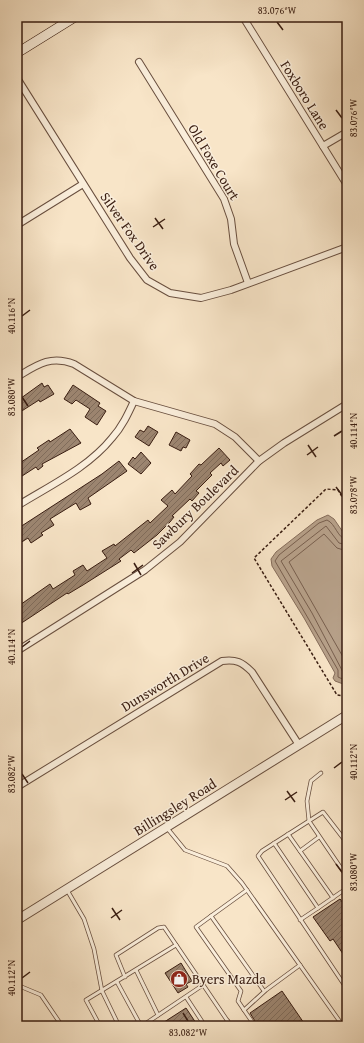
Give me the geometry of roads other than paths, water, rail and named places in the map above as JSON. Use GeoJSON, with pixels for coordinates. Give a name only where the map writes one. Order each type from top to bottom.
{"type":"FeatureCollection","features":[{"type":"Feature","properties":{"kind":"main road"},"geometry":{"type":"LineString","coordinates":[[17,53],[75,17]]}},
{"type":"Feature","properties":{"kind":"street","name":"Foxboro Lane"},"geometry":{"type":"LineString","coordinates":[[242,17],[347,185]]}},
{"type":"Feature","properties":{"kind":"street","name":"Old Foxe Court"},"geometry":{"type":"LineString","coordinates":[[138,62],[224,199],[231,219],[234,244],[248,283]]}},
{"type":"Feature","properties":{"kind":"street","name":"Silver Fox Drive"},"geometry":{"type":"LineString","coordinates":[[17,78],[130,258],[147,280],[170,294],[201,298],[248,283],[347,247]]}},
{"type":"Feature","properties":{"kind":"street"},"geometry":{"type":"LineString","coordinates":[[323,146],[347,132]]}},
{"type":"Feature","properties":{"kind":"street"},"geometry":{"type":"LineString","coordinates":[[17,225],[83,184]]}},
{"type":"Feature","properties":{"kind":"street"},"geometry":{"type":"LineString","coordinates":[[17,377],[33,367],[55,360],[74,364],[134,401],[215,424],[235,437],[259,461]]}},
{"type":"Feature","properties":{"kind":"street"},"geometry":{"type":"LineString","coordinates":[[17,506],[78,468],[101,451],[121,426],[134,401]]}},
{"type":"Feature","properties":{"kind":"street","name":"Sawbury Boulevard"},"geometry":{"type":"LineString","coordinates":[[17,651],[151,565],[180,542],[259,461],[284,443],[347,404]]}},
{"type":"Feature","properties":{"kind":"street","name":"Dunsworth Drive"},"geometry":{"type":"LineString","coordinates":[[17,787],[222,661],[235,660],[244,664],[252,672],[299,745]]}},
{"type":"Feature","properties":{"kind":"street","name":"Billingsley Road"},"geometry":{"type":"LineString","coordinates":[[17,920],[347,715]]}},
{"type":"Feature","properties":{"kind":"lane"},"geometry":{"type":"LineString","coordinates":[[321,773],[312,781],[307,801],[309,821],[347,877]]}},
{"type":"Feature","properties":{"kind":"lane"},"geometry":{"type":"LineString","coordinates":[[347,843],[324,812],[259,853],[258,859],[347,989]]}},
{"type":"Feature","properties":{"kind":"lane"},"geometry":{"type":"LineString","coordinates":[[167,828],[184,850],[227,866],[247,890],[343,1026]]}},
{"type":"Feature","properties":{"kind":"lane"},"geometry":{"type":"LineString","coordinates":[[288,834],[333,898]]}},
{"type":"Feature","properties":{"kind":"lane"},"geometry":{"type":"LineString","coordinates":[[300,850],[319,837]]}},
{"type":"Feature","properties":{"kind":"lane"},"geometry":{"type":"LineString","coordinates":[[274,843],[318,908]]}},
{"type":"Feature","properties":{"kind":"lane"},"geometry":{"type":"LineString","coordinates":[[300,920],[347,888]]}},
{"type":"Feature","properties":{"kind":"lane"},"geometry":{"type":"LineString","coordinates":[[67,890],[84,919],[94,949],[102,991],[119,1026]]}},
{"type":"Feature","properties":{"kind":"lane"},"geometry":{"type":"LineString","coordinates":[[247,890],[196,927],[241,991],[238,1002],[255,1026]]}},
{"type":"Feature","properties":{"kind":"lane"},"geometry":{"type":"LineString","coordinates":[[211,916],[264,991]]}},
{"type":"Feature","properties":{"kind":"lane"},"geometry":{"type":"LineString","coordinates":[[125,977],[116,955],[158,928],[164,928],[231,1026]]}},
{"type":"Feature","properties":{"kind":"lane"},"geometry":{"type":"LineString","coordinates":[[100,1026],[86,1000],[176,945]]}},
{"type":"Feature","properties":{"kind":"lane"},"geometry":{"type":"LineString","coordinates":[[244,1010],[264,991],[300,965]]}},
{"type":"Feature","properties":{"kind":"lane"},"geometry":{"type":"LineString","coordinates":[[136,970],[158,1015]]}},
{"type":"Feature","properties":{"kind":"lane"},"geometry":{"type":"LineString","coordinates":[[117,982],[141,1026],[203,985]]}},
{"type":"Feature","properties":{"kind":"lane"},"geometry":{"type":"LineString","coordinates":[[17,985],[41,995],[62,1026]]}},
{"type":"Feature","properties":{"kind":"lane"},"geometry":{"type":"LineString","coordinates":[[186,997],[205,1026]]}},
{"type":"Feature","properties":{"kind":"lane"},"geometry":{"type":"LineString","coordinates":[[221,1026],[228,1021]]}},
{"type":"Feature","properties":{"kind":"water"},"geometry":{"type":"Polygon","coordinates":[[[328,515],[334,519],[347,538],[346,685],[335,681],[333,678],[335,673],[272,566],[271,559],[276,552],[317,520],[328,515]]]}},
{"type":"Feature","properties":{"kind":"place","name":"Byers Mazda"},"geometry":{"type":"Point","coordinates":[179,979]}}]}
